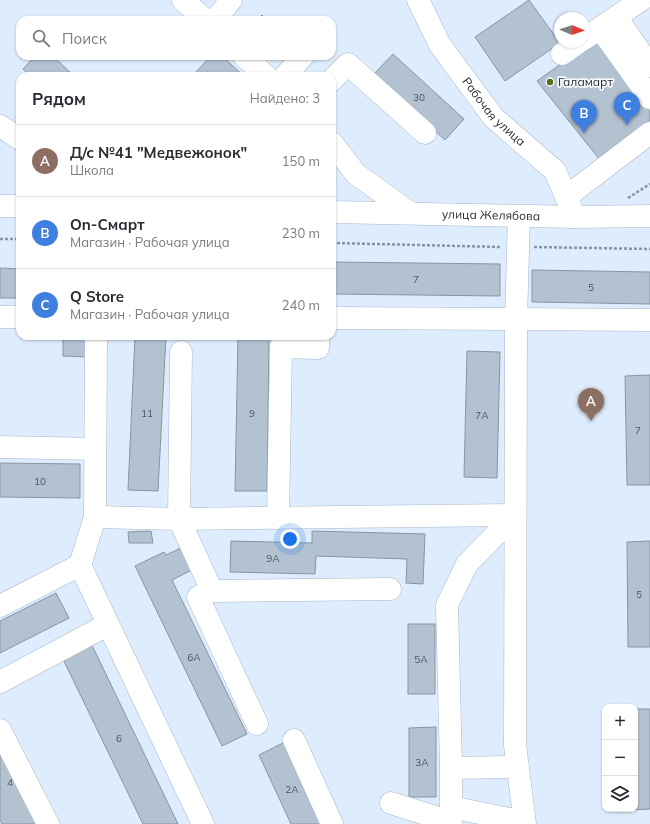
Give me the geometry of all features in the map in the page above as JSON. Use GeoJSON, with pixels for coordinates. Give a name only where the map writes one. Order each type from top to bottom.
{"type":"FeatureCollection","features":[{"type":"Feature","properties":{"kind":"street"},"geometry":{"type":"LineString","coordinates":[[183,0],[201,16]]}},
{"type":"Feature","properties":{"kind":"street"},"geometry":{"type":"LineString","coordinates":[[218,16],[231,0]]}},
{"type":"Feature","properties":{"kind":"street","name":"Рабочая улица"},"geometry":{"type":"LineString","coordinates":[[418,0],[440,45],[493,117],[555,171],[575,217]]}},
{"type":"Feature","properties":{"kind":"street"},"geometry":{"type":"LineString","coordinates":[[600,28],[642,0],[650,9]]}},
{"type":"Feature","properties":{"kind":"street"},"geometry":{"type":"LineString","coordinates":[[600,28],[650,66]]}},
{"type":"Feature","properties":{"kind":"street"},"geometry":{"type":"LineString","coordinates":[[600,28],[650,98]]}},
{"type":"Feature","properties":{"kind":"street"},"geometry":{"type":"LineString","coordinates":[[562,54],[570,48]]}},
{"type":"Feature","properties":{"kind":"street"},"geometry":{"type":"LineString","coordinates":[[248,60],[262,72]]}},
{"type":"Feature","properties":{"kind":"street"},"geometry":{"type":"LineString","coordinates":[[289,72],[299,60]]}},
{"type":"Feature","properties":{"kind":"street"},"geometry":{"type":"LineString","coordinates":[[336,76],[348,64],[425,133]]}},
{"type":"Feature","properties":{"kind":"street"},"geometry":{"type":"LineString","coordinates":[[0,126],[16,136]]}},
{"type":"Feature","properties":{"kind":"street"},"geometry":{"type":"LineString","coordinates":[[566,197],[650,132]]}},
{"type":"Feature","properties":{"kind":"street"},"geometry":{"type":"LineString","coordinates":[[336,148],[356,174],[409,212]]}},
{"type":"Feature","properties":{"kind":"street"},"geometry":{"type":"LineString","coordinates":[[0,206],[16,206]]}},
{"type":"Feature","properties":{"kind":"street","name":"улица Желябова"},"geometry":{"type":"LineString","coordinates":[[336,212],[409,212],[575,217],[650,216]]}},
{"type":"Feature","properties":{"kind":"street"},"geometry":{"type":"LineString","coordinates":[[451,807],[525,823],[515,745],[516,321],[519,216]]}},
{"type":"Feature","properties":{"kind":"street"},"geometry":{"type":"LineString","coordinates":[[0,316],[16,317]]}},
{"type":"Feature","properties":{"kind":"street"},"geometry":{"type":"LineString","coordinates":[[336,318],[516,321],[650,320]]}},
{"type":"Feature","properties":{"kind":"street"},"geometry":{"type":"LineString","coordinates":[[96,340],[95,517],[80,565],[107,625],[203,824]]}},
{"type":"Feature","properties":{"kind":"street"},"geometry":{"type":"LineString","coordinates":[[278,518],[282,347],[318,348],[318,340]]}},
{"type":"Feature","properties":{"kind":"street"},"geometry":{"type":"LineString","coordinates":[[181,352],[179,519],[212,591]]}},
{"type":"Feature","properties":{"kind":"street"},"geometry":{"type":"LineString","coordinates":[[0,447],[95,449]]}},
{"type":"Feature","properties":{"kind":"street"},"geometry":{"type":"LineString","coordinates":[[95,517],[179,519],[515,515]]}},
{"type":"Feature","properties":{"kind":"street"},"geometry":{"type":"LineString","coordinates":[[391,803],[451,822],[447,606],[467,564],[515,515]]}},
{"type":"Feature","properties":{"kind":"street"},"geometry":{"type":"LineString","coordinates":[[0,606],[80,565]]}},
{"type":"Feature","properties":{"kind":"street"},"geometry":{"type":"LineString","coordinates":[[258,724],[198,597],[212,591],[390,589]]}},
{"type":"Feature","properties":{"kind":"street"},"geometry":{"type":"LineString","coordinates":[[0,682],[107,625]]}},
{"type":"Feature","properties":{"kind":"street"},"geometry":{"type":"LineString","coordinates":[[0,730],[48,824]]}},
{"type":"Feature","properties":{"kind":"street"},"geometry":{"type":"LineString","coordinates":[[294,740],[332,824]]}},
{"type":"Feature","properties":{"kind":"street"},"geometry":{"type":"LineString","coordinates":[[451,768],[518,767]]}},
{"type":"Feature","properties":{"kind":"path"},"geometry":{"type":"LineString","coordinates":[[625,200],[650,184]]}},
{"type":"Feature","properties":{"kind":"path"},"geometry":{"type":"LineString","coordinates":[[0,239],[16,239]]}},
{"type":"Feature","properties":{"kind":"path"},"geometry":{"type":"LineString","coordinates":[[336,243],[650,249]]}},
{"type":"Feature","properties":{"kind":"building"},"geometry":{"type":"Polygon","coordinates":[[[529,0],[554,35],[554,47],[505,81],[475,37],[529,0]]]}},
{"type":"Feature","properties":{"kind":"building"},"geometry":{"type":"Polygon","coordinates":[[[596,39],[650,112],[650,120],[600,160],[537,81],[583,48],[590,48],[590,43],[596,39]]]}},
{"type":"Feature","properties":{"kind":"building"},"geometry":{"type":"Polygon","coordinates":[[[393,54],[464,119],[445,140],[373,75],[393,54]]]}},
{"type":"Feature","properties":{"kind":"building"},"geometry":{"type":"Polygon","coordinates":[[[31,60],[57,60],[70,72],[26,72],[23,69],[31,60]]]}},
{"type":"Feature","properties":{"kind":"building"},"geometry":{"type":"Polygon","coordinates":[[[207,60],[226,60],[240,72],[196,72],[207,60]]]}},
{"type":"Feature","properties":{"kind":"building"},"geometry":{"type":"Polygon","coordinates":[[[336,262],[500,264],[500,296],[336,294],[336,262]]]}},
{"type":"Feature","properties":{"kind":"building"},"geometry":{"type":"Polygon","coordinates":[[[0,268],[16,269],[16,298],[0,298],[0,268]]]}},
{"type":"Feature","properties":{"kind":"building"},"geometry":{"type":"Polygon","coordinates":[[[532,270],[650,272],[650,304],[532,302],[532,270]]]}},
{"type":"Feature","properties":{"kind":"building"},"geometry":{"type":"Polygon","coordinates":[[[63,340],[89,340],[88,357],[63,356],[63,340]]]}},
{"type":"Feature","properties":{"kind":"building"},"geometry":{"type":"Polygon","coordinates":[[[135,340],[166,340],[158,491],[128,490],[135,340]]]}},
{"type":"Feature","properties":{"kind":"building"},"geometry":{"type":"Polygon","coordinates":[[[238,340],[269,340],[267,491],[235,491],[238,340]]]}},
{"type":"Feature","properties":{"kind":"building"},"geometry":{"type":"Polygon","coordinates":[[[467,351],[500,352],[497,478],[464,477],[467,351]]]}},
{"type":"Feature","properties":{"kind":"building"},"geometry":{"type":"Polygon","coordinates":[[[650,375],[650,485],[627,485],[625,376],[650,375]]]}},
{"type":"Feature","properties":{"kind":"building"},"geometry":{"type":"Polygon","coordinates":[[[0,463],[80,464],[80,498],[0,497],[0,463]]]}},
{"type":"Feature","properties":{"kind":"building"},"geometry":{"type":"Polygon","coordinates":[[[151,531],[153,543],[129,543],[128,532],[151,531]]]}},
{"type":"Feature","properties":{"kind":"building"},"geometry":{"type":"Polygon","coordinates":[[[312,531],[425,534],[423,584],[406,583],[407,559],[316,556],[315,574],[230,572],[231,541],[312,543],[312,531]]]}},
{"type":"Feature","properties":{"kind":"building"},"geometry":{"type":"Polygon","coordinates":[[[650,541],[650,647],[628,647],[627,542],[650,541]]]}},
{"type":"Feature","properties":{"kind":"building"},"geometry":{"type":"Polygon","coordinates":[[[185,546],[196,568],[172,580],[247,734],[222,746],[135,566],[164,552],[166,555],[185,546]]]}},
{"type":"Feature","properties":{"kind":"building"},"geometry":{"type":"Polygon","coordinates":[[[56,593],[69,618],[0,653],[0,621],[56,593]]]}},
{"type":"Feature","properties":{"kind":"building"},"geometry":{"type":"Polygon","coordinates":[[[408,624],[435,624],[435,694],[408,694],[408,624]]]}},
{"type":"Feature","properties":{"kind":"building"},"geometry":{"type":"Polygon","coordinates":[[[89,639],[178,824],[143,824],[60,653],[89,639]]]}},
{"type":"Feature","properties":{"kind":"building"},"geometry":{"type":"Polygon","coordinates":[[[638,709],[650,709],[650,809],[638,810],[638,709]]]}},
{"type":"Feature","properties":{"kind":"building"},"geometry":{"type":"Polygon","coordinates":[[[436,727],[436,797],[409,797],[409,728],[436,727]]]}},
{"type":"Feature","properties":{"kind":"building"},"geometry":{"type":"Polygon","coordinates":[[[287,741],[326,824],[291,824],[259,755],[287,741]]]}},
{"type":"Feature","properties":{"kind":"building"},"geometry":{"type":"Polygon","coordinates":[[[0,743],[41,824],[2,824],[0,820],[0,743]]]}},
{"type":"Feature","properties":{"kind":"place","name":"Галамарт"},"geometry":{"type":"Point","coordinates":[550,82]}},
{"type":"Feature","properties":{"kind":"place","name":"Q Store"},"geometry":{"type":"Point","coordinates":[627,125]}},
{"type":"Feature","properties":{"kind":"place","name":"On-Смарт"},"geometry":{"type":"Point","coordinates":[584,133]}},
{"type":"Feature","properties":{"kind":"place","name":"Д/с №41 \"Медвежонок\""},"geometry":{"type":"Point","coordinates":[591,421]}}]}
